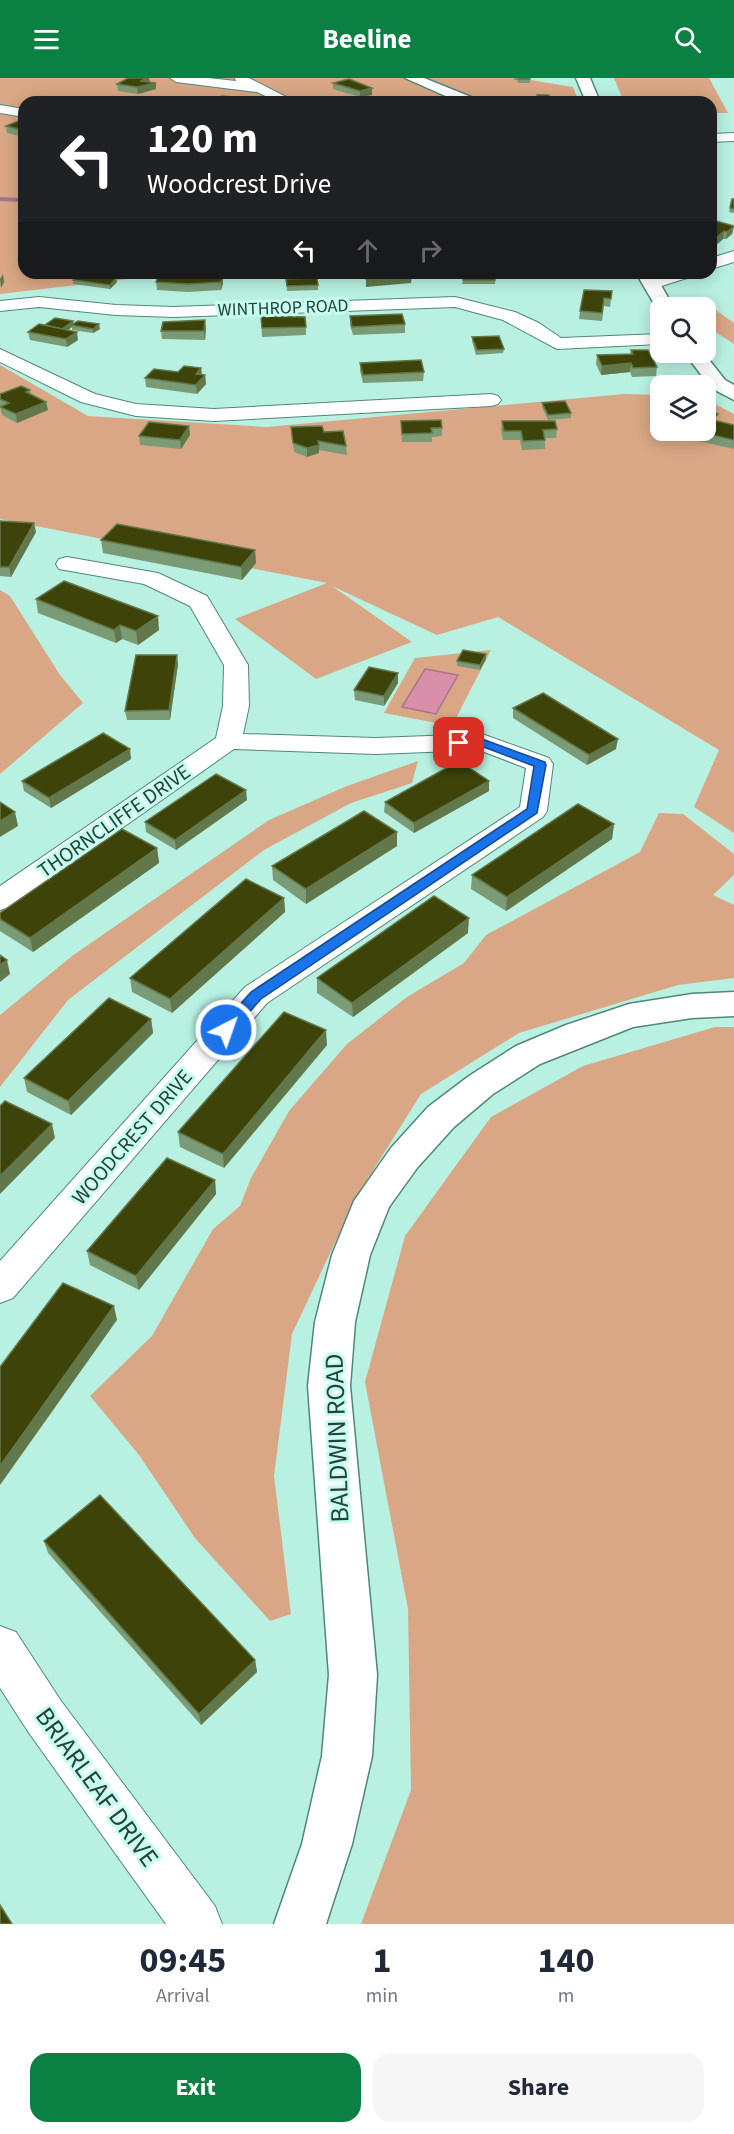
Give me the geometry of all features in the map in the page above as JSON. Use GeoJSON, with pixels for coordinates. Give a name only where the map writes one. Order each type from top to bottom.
{"type":"FeatureCollection","features":[{"type":"Feature","properties":{"kind":"street"},"geometry":{"type":"LineString","coordinates":[[176,78],[260,88]]}},
{"type":"Feature","properties":{"kind":"street"},"geometry":{"type":"LineString","coordinates":[[239,78],[277,96]]}},
{"type":"Feature","properties":{"kind":"street"},"geometry":{"type":"LineString","coordinates":[[412,78],[456,96]]}},
{"type":"Feature","properties":{"kind":"street"},"geometry":{"type":"LineString","coordinates":[[583,78],[590,96]]}},
{"type":"Feature","properties":{"kind":"street"},"geometry":{"type":"LineString","coordinates":[[0,110],[18,112]]}},
{"type":"Feature","properties":{"kind":"street"},"geometry":{"type":"LineString","coordinates":[[717,138],[734,137]]}},
{"type":"Feature","properties":{"kind":"street"},"geometry":{"type":"LineString","coordinates":[[717,262],[734,256]]}},
{"type":"Feature","properties":{"kind":"street"},"geometry":{"type":"LineString","coordinates":[[648,279],[659,297]]}},
{"type":"Feature","properties":{"kind":"street","name":"WINTHROP ROAD"},"geometry":{"type":"LineString","coordinates":[[0,306],[39,302],[116,310],[174,312],[455,302],[498,310],[538,329],[557,344]]}},
{"type":"Feature","properties":{"kind":"street"},"geometry":{"type":"LineString","coordinates":[[552,362],[557,344],[650,339]]}},
{"type":"Feature","properties":{"kind":"street"},"geometry":{"type":"LineString","coordinates":[[0,355],[88,398],[136,410],[214,415],[491,400]]}},
{"type":"Feature","properties":{"kind":"street"},"geometry":{"type":"LineString","coordinates":[[701,363],[717,384],[734,394]]}},
{"type":"Feature","properties":{"kind":"street"},"geometry":{"type":"LineString","coordinates":[[67,564],[150,579],[199,601],[236,665],[236,706],[228,741]]}},
{"type":"Feature","properties":{"kind":"street","name":"THORNCLIFFE DRIVE"},"geometry":{"type":"LineString","coordinates":[[0,900],[228,741]]}},
{"type":"Feature","properties":{"kind":"street","name":"WOODCREST DRIVE"},"geometry":{"type":"LineString","coordinates":[[0,1287],[256,995],[533,811],[540,765],[482,742],[376,746],[228,741]]}},
{"type":"Feature","properties":{"kind":"street","name":"BALDWIN ROAD"},"geometry":{"type":"LineString","coordinates":[[300,1924],[327,1844],[347,1756],[353,1676],[330,1386],[335,1322],[351,1255],[373,1201],[404,1158],[441,1117],[481,1085],[528,1055],[630,1016],[692,1006],[734,1004]]}},
{"type":"Feature","properties":{"kind":"street","name":"BRIARLEAF DRIVE"},"geometry":{"type":"LineString","coordinates":[[0,1648],[45,1717],[197,1924]]}},
{"type":"Feature","properties":{"kind":"shaded area"},"geometry":{"type":"Polygon","coordinates":[[[0,78],[519,78],[573,87],[577,96],[18,96],[18,279],[129,279],[0,294],[0,78]]]}},
{"type":"Feature","properties":{"kind":"shaded area"},"geometry":{"type":"Polygon","coordinates":[[[614,78],[709,78],[728,113],[717,113],[717,96],[622,96],[614,78]]]}},
{"type":"Feature","properties":{"kind":"shaded area"},"geometry":{"type":"Polygon","coordinates":[[[716,310],[734,323],[734,344],[716,332],[716,310]]]}},
{"type":"Feature","properties":{"kind":"shaded area"},"geometry":{"type":"Polygon","coordinates":[[[0,365],[88,416],[267,427],[624,394],[650,395],[650,441],[716,441],[716,405],[734,414],[734,833],[694,807],[719,750],[498,617],[437,635],[332,586],[412,642],[316,679],[235,619],[327,583],[0,519],[0,365]]]}},
{"type":"Feature","properties":{"kind":"shaded area"},"geometry":{"type":"Polygon","coordinates":[[[0,590],[10,596],[60,675],[83,703],[0,774],[0,590]]]}},
{"type":"Feature","properties":{"kind":"shaded area"},"geometry":{"type":"Polygon","coordinates":[[[491,650],[452,726],[384,713],[415,658],[491,650]]]}},
{"type":"Feature","properties":{"kind":"shaded area"},"geometry":{"type":"Polygon","coordinates":[[[425,669],[458,675],[436,714],[402,707],[425,669]]]}},
{"type":"Feature","properties":{"kind":"shaded area"},"geometry":{"type":"Polygon","coordinates":[[[418,761],[412,783],[351,803],[264,850],[68,1000],[0,1087],[0,1015],[72,956],[269,820],[347,786],[418,761]]]}},
{"type":"Feature","properties":{"kind":"shaded area"},"geometry":{"type":"Polygon","coordinates":[[[659,813],[683,814],[734,854],[734,875],[713,895],[734,905],[734,978],[678,985],[519,1033],[421,1094],[357,1196],[292,1334],[274,1476],[291,1614],[270,1621],[195,1538],[139,1455],[90,1396],[152,1336],[213,1229],[240,1206],[251,1178],[289,1111],[347,1044],[407,997],[464,963],[486,935],[640,852],[659,813]]]}},
{"type":"Feature","properties":{"kind":"shaded area"},"geometry":{"type":"Polygon","coordinates":[[[715,1027],[734,1027],[734,1924],[361,1924],[411,1790],[408,1609],[365,1382],[405,1236],[491,1117],[583,1066],[715,1027]]]}},
{"type":"Feature","properties":{"kind":"building"},"geometry":{"type":"Polygon","coordinates":[[[128,78],[146,78],[141,81],[156,83],[137,87],[117,84],[128,78]]]}},
{"type":"Feature","properties":{"kind":"building"},"geometry":{"type":"Polygon","coordinates":[[[349,79],[372,88],[360,91],[333,83],[349,79]]]}},
{"type":"Feature","properties":{"kind":"building"},"geometry":{"type":"Polygon","coordinates":[[[18,121],[18,129],[6,126],[18,121]]]}},
{"type":"Feature","properties":{"kind":"building"},"geometry":{"type":"Polygon","coordinates":[[[732,199],[734,199],[734,209],[730,208],[732,199]]]}},
{"type":"Feature","properties":{"kind":"building"},"geometry":{"type":"Polygon","coordinates":[[[717,221],[734,226],[727,232],[724,231],[717,237],[717,221]]]}},
{"type":"Feature","properties":{"kind":"building"},"geometry":{"type":"Polygon","coordinates":[[[74,279],[115,279],[110,285],[74,279]]]}},
{"type":"Feature","properties":{"kind":"building"},"geometry":{"type":"Polygon","coordinates":[[[157,279],[222,279],[221,282],[188,284],[156,282],[157,279]]]}},
{"type":"Feature","properties":{"kind":"building"},"geometry":{"type":"Polygon","coordinates":[[[286,279],[317,279],[318,285],[287,286],[286,279]]]}},
{"type":"Feature","properties":{"kind":"building"},"geometry":{"type":"Polygon","coordinates":[[[463,279],[495,279],[495,280],[463,279]]]}},
{"type":"Feature","properties":{"kind":"building"},"geometry":{"type":"Polygon","coordinates":[[[584,290],[612,291],[611,299],[604,298],[602,313],[580,311],[584,290]]]}},
{"type":"Feature","properties":{"kind":"building"},"geometry":{"type":"Polygon","coordinates":[[[402,314],[405,324],[352,327],[350,316],[402,314]]]}},
{"type":"Feature","properties":{"kind":"building"},"geometry":{"type":"Polygon","coordinates":[[[261,316],[305,317],[306,327],[262,328],[261,316]]]}},
{"type":"Feature","properties":{"kind":"building"},"geometry":{"type":"Polygon","coordinates":[[[55,318],[73,321],[62,329],[45,325],[55,318]]]}},
{"type":"Feature","properties":{"kind":"building"},"geometry":{"type":"Polygon","coordinates":[[[205,320],[204,331],[161,331],[163,322],[205,320]]]}},
{"type":"Feature","properties":{"kind":"building"},"geometry":{"type":"Polygon","coordinates":[[[78,321],[99,324],[93,329],[71,325],[78,321]]]}},
{"type":"Feature","properties":{"kind":"building"},"geometry":{"type":"Polygon","coordinates":[[[39,324],[77,332],[66,339],[28,332],[39,324]]]}},
{"type":"Feature","properties":{"kind":"building"},"geometry":{"type":"Polygon","coordinates":[[[499,336],[504,349],[477,350],[472,337],[499,336]]]}},
{"type":"Feature","properties":{"kind":"building"},"geometry":{"type":"Polygon","coordinates":[[[631,350],[648,350],[650,363],[655,363],[657,367],[633,368],[631,363],[602,366],[597,355],[633,354],[631,350]]]}},
{"type":"Feature","properties":{"kind":"building"},"geometry":{"type":"Polygon","coordinates":[[[421,360],[424,372],[363,375],[360,363],[421,360]]]}},
{"type":"Feature","properties":{"kind":"building"},"geometry":{"type":"Polygon","coordinates":[[[184,366],[201,368],[196,374],[205,375],[196,385],[145,378],[154,369],[178,372],[184,366]]]}},
{"type":"Feature","properties":{"kind":"building"},"geometry":{"type":"Polygon","coordinates":[[[21,386],[30,390],[26,392],[46,402],[16,414],[0,407],[9,403],[0,399],[0,394],[21,386]]]}},
{"type":"Feature","properties":{"kind":"building"},"geometry":{"type":"Polygon","coordinates":[[[565,401],[571,413],[548,415],[542,403],[565,401]]]}},
{"type":"Feature","properties":{"kind":"building"},"geometry":{"type":"Polygon","coordinates":[[[441,420],[442,428],[431,428],[432,433],[402,434],[401,421],[441,420]]]}},
{"type":"Feature","properties":{"kind":"building"},"geometry":{"type":"Polygon","coordinates":[[[502,421],[555,421],[557,429],[543,430],[545,440],[523,441],[521,431],[504,431],[502,421]]]}},
{"type":"Feature","properties":{"kind":"building"},"geometry":{"type":"Polygon","coordinates":[[[716,421],[734,425],[734,440],[716,436],[716,421]]]}},
{"type":"Feature","properties":{"kind":"building"},"geometry":{"type":"Polygon","coordinates":[[[149,422],[189,426],[180,440],[139,436],[149,422]]]}},
{"type":"Feature","properties":{"kind":"building"},"geometry":{"type":"Polygon","coordinates":[[[322,426],[324,432],[343,431],[346,446],[318,441],[319,445],[307,448],[293,443],[291,427],[322,426]]]}},
{"type":"Feature","properties":{"kind":"building"},"geometry":{"type":"Polygon","coordinates":[[[0,521],[34,523],[9,567],[0,567],[0,521]]]}},
{"type":"Feature","properties":{"kind":"building"},"geometry":{"type":"Polygon","coordinates":[[[117,524],[255,550],[241,567],[101,540],[117,524]]]}},
{"type":"Feature","properties":{"kind":"building"},"geometry":{"type":"Polygon","coordinates":[[[64,581],[158,616],[136,631],[120,625],[114,630],[36,599],[64,581]]]}},
{"type":"Feature","properties":{"kind":"building"},"geometry":{"type":"Polygon","coordinates":[[[463,650],[486,654],[480,665],[457,661],[463,650]]]}},
{"type":"Feature","properties":{"kind":"building"},"geometry":{"type":"Polygon","coordinates":[[[136,655],[177,655],[169,710],[125,711],[136,655]]]}},
{"type":"Feature","properties":{"kind":"building"},"geometry":{"type":"Polygon","coordinates":[[[369,667],[398,673],[384,696],[354,690],[369,667]]]}},
{"type":"Feature","properties":{"kind":"building"},"geometry":{"type":"Polygon","coordinates":[[[543,693],[618,739],[589,755],[513,708],[543,693]]]}},
{"type":"Feature","properties":{"kind":"building"},"geometry":{"type":"Polygon","coordinates":[[[103,733],[130,749],[49,798],[22,781],[103,733]]]}},
{"type":"Feature","properties":{"kind":"building"},"geometry":{"type":"Polygon","coordinates":[[[459,761],[489,781],[414,823],[385,802],[459,761]]]}},
{"type":"Feature","properties":{"kind":"building"},"geometry":{"type":"Polygon","coordinates":[[[216,774],[246,790],[175,840],[145,822],[216,774]]]}},
{"type":"Feature","properties":{"kind":"building"},"geometry":{"type":"Polygon","coordinates":[[[0,802],[15,812],[0,821],[0,802]]]}},
{"type":"Feature","properties":{"kind":"building"},"geometry":{"type":"Polygon","coordinates":[[[578,804],[614,824],[507,897],[472,875],[578,804]]]}},
{"type":"Feature","properties":{"kind":"building"},"geometry":{"type":"Polygon","coordinates":[[[364,811],[397,832],[306,889],[272,866],[364,811]]]}},
{"type":"Feature","properties":{"kind":"building"},"geometry":{"type":"Polygon","coordinates":[[[122,829],[157,848],[30,938],[0,919],[0,913],[122,829]]]}},
{"type":"Feature","properties":{"kind":"building"},"geometry":{"type":"Polygon","coordinates":[[[246,879],[284,898],[170,999],[130,978],[246,879]]]}},
{"type":"Feature","properties":{"kind":"building"},"geometry":{"type":"Polygon","coordinates":[[[434,896],[469,918],[352,1003],[317,978],[434,896]]]}},
{"type":"Feature","properties":{"kind":"building"},"geometry":{"type":"Polygon","coordinates":[[[0,955],[7,960],[0,965],[0,955]]]}},
{"type":"Feature","properties":{"kind":"building"},"geometry":{"type":"Polygon","coordinates":[[[109,998],[151,1019],[68,1101],[24,1078],[109,998]]]}},
{"type":"Feature","properties":{"kind":"building"},"geometry":{"type":"Polygon","coordinates":[[[284,1012],[326,1030],[223,1154],[178,1132],[284,1012]]]}},
{"type":"Feature","properties":{"kind":"building"},"geometry":{"type":"Polygon","coordinates":[[[5,1101],[52,1124],[0,1176],[0,1106],[5,1101]]]}},
{"type":"Feature","properties":{"kind":"building"},"geometry":{"type":"Polygon","coordinates":[[[167,1158],[215,1180],[136,1276],[87,1251],[167,1158]]]}},
{"type":"Feature","properties":{"kind":"building"},"geometry":{"type":"Polygon","coordinates":[[[63,1283],[114,1306],[0,1466],[0,1367],[63,1283]]]}},
{"type":"Feature","properties":{"kind":"building"},"geometry":{"type":"Polygon","coordinates":[[[100,1495],[255,1660],[199,1714],[44,1541],[100,1495]]]}},
{"type":"Feature","properties":{"kind":"building"},"geometry":{"type":"Polygon","coordinates":[[[0,1905],[12,1924],[0,1924],[0,1905]]]}},
{"type":"Feature","properties":{"kind":"waterway"},"geometry":{"type":"LineString","coordinates":[[0,199],[18,200]]}},
{"type":"Feature","properties":{"kind":"route"},"geometry":{"type":"LineString","coordinates":[[226,1030],[256,995],[533,811],[540,765],[482,742],[459,743]]}}]}
